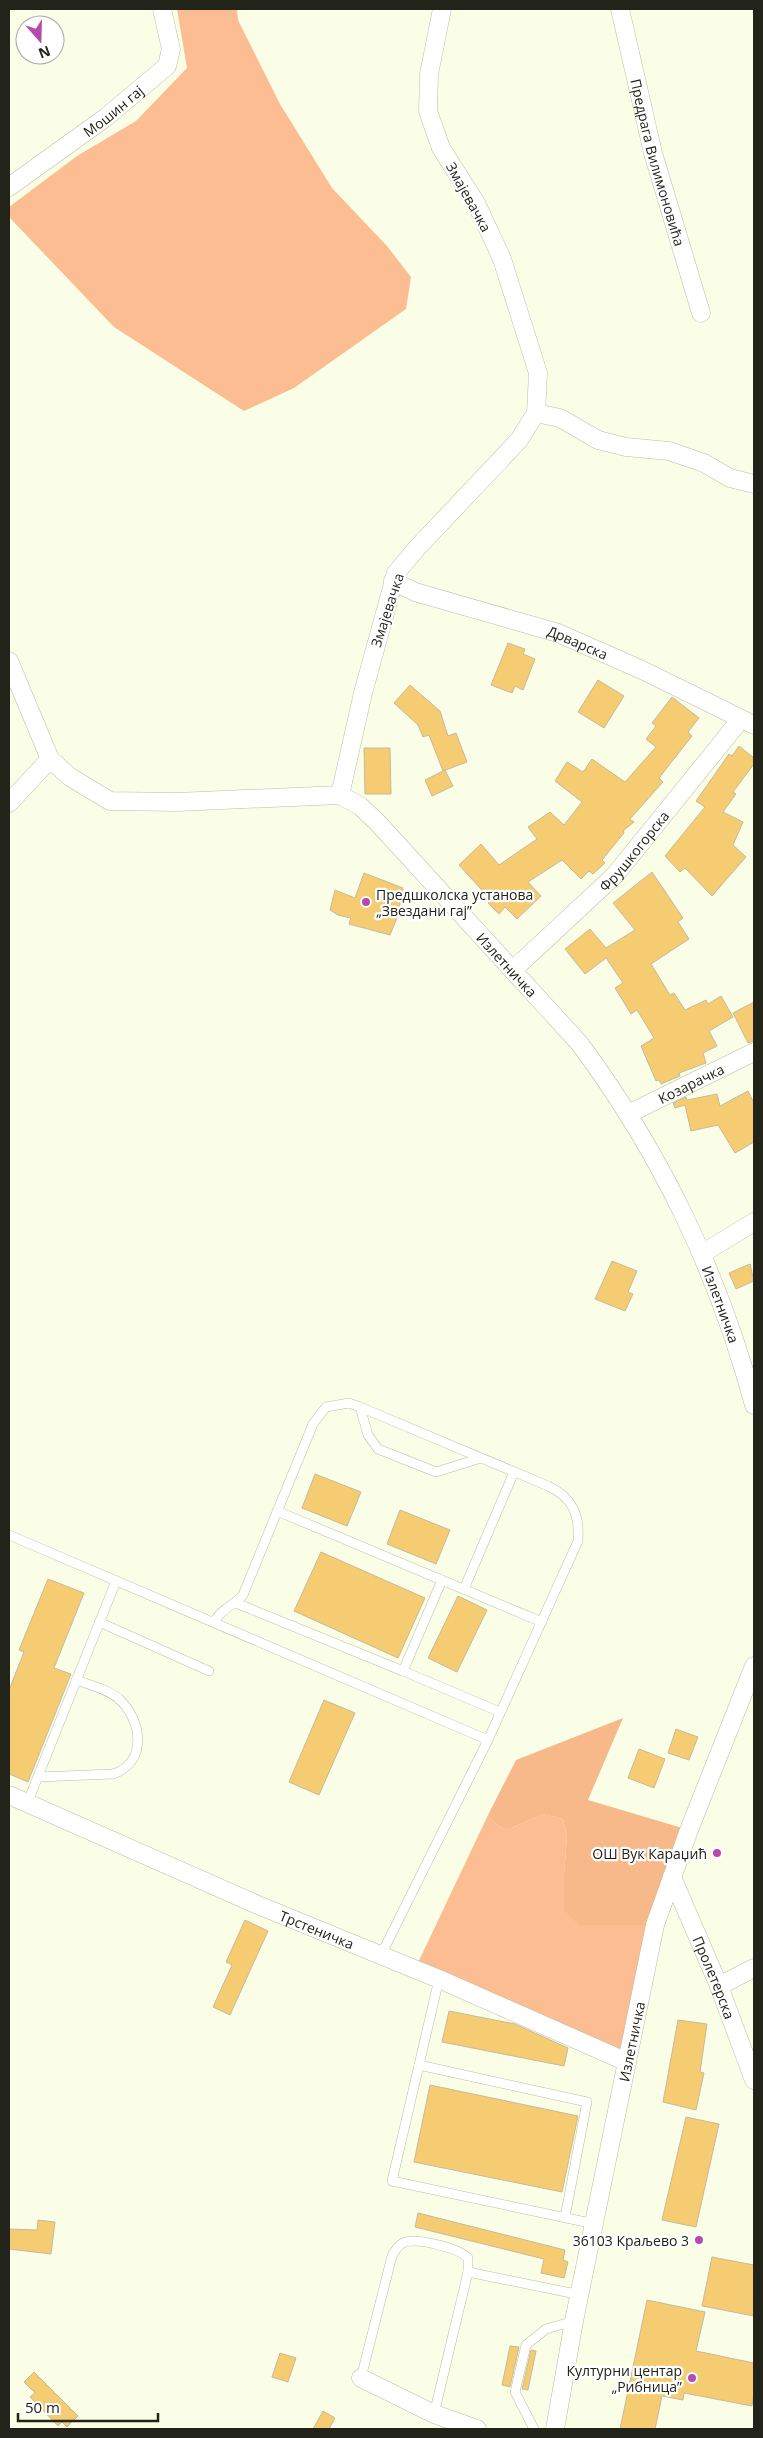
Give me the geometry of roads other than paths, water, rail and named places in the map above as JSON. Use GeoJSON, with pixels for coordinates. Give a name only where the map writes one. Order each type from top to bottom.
{"type":"FeatureCollection","features":[{"type":"Feature","properties":{"kind":"street","name":"Мошин гај"},"geometry":{"type":"LineString","coordinates":[[9,187],[148,85],[166,66],[172,48],[162,9]]}},
{"type":"Feature","properties":{"kind":"street","name":"Змајевачка"},"geometry":{"type":"LineString","coordinates":[[340,795],[362,693],[393,580],[417,548],[519,440],[536,413],[538,372],[502,259],[476,203],[441,148],[428,111],[429,74],[442,9]]}},
{"type":"Feature","properties":{"kind":"street","name":"Предрага Вилимоновића"},"geometry":{"type":"LineString","coordinates":[[620,9],[653,152],[702,314]]}},
{"type":"Feature","properties":{"kind":"street"},"geometry":{"type":"LineString","coordinates":[[536,413],[560,418],[598,440],[626,447],[669,450],[704,463],[730,478],[754,484]]}},
{"type":"Feature","properties":{"kind":"street","name":"Дрварска"},"geometry":{"type":"LineString","coordinates":[[393,580],[415,592],[558,633],[642,670],[748,722]]}},
{"type":"Feature","properties":{"kind":"street"},"geometry":{"type":"LineString","coordinates":[[9,661],[50,758],[70,777],[110,801],[177,802],[340,795]]}},
{"type":"Feature","properties":{"kind":"street","name":"Фрушкогорска"},"geometry":{"type":"LineString","coordinates":[[513,970],[615,874],[748,722]]}},
{"type":"Feature","properties":{"kind":"street"},"geometry":{"type":"LineString","coordinates":[[9,803],[50,758]]}},
{"type":"Feature","properties":{"kind":"street","name":"Излетничка"},"geometry":{"type":"LineString","coordinates":[[340,795],[360,806],[377,822],[580,1044],[628,1114],[657,1161],[703,1253],[750,1376],[754,1405]]}},
{"type":"Feature","properties":{"kind":"street","name":"Козарачка"},"geometry":{"type":"LineString","coordinates":[[628,1114],[754,1052]]}},
{"type":"Feature","properties":{"kind":"street"},"geometry":{"type":"LineString","coordinates":[[703,1253],[754,1222]]}},
{"type":"Feature","properties":{"kind":"street","name":"Излетничка"},"geometry":{"type":"LineString","coordinates":[[555,2429],[574,2321],[655,1925],[754,1666]]}},
{"type":"Feature","properties":{"kind":"street","name":"Трстеничка"},"geometry":{"type":"LineString","coordinates":[[9,1795],[258,1905],[439,1979],[627,2062]]}},
{"type":"Feature","properties":{"kind":"street","name":"Пролетерска"},"geometry":{"type":"LineString","coordinates":[[672,1877],[719,1986],[754,2080]]}},
{"type":"Feature","properties":{"kind":"street"},"geometry":{"type":"LineString","coordinates":[[719,1986],[754,1968]]}},
{"type":"Feature","properties":{"kind":"street"},"geometry":{"type":"LineString","coordinates":[[361,2378],[434,2414],[477,2429]]}},
{"type":"Feature","properties":{"kind":"lane"},"geometry":{"type":"LineString","coordinates":[[214,1622],[222,1611],[236,1603],[246,1590],[312,1424],[319,1413],[326,1407],[337,1403],[349,1403],[360,1407],[560,1492],[569,1500],[576,1511],[579,1526],[578,1540],[542,1622],[488,1740],[381,1955]]}},
{"type":"Feature","properties":{"kind":"lane"},"geometry":{"type":"LineString","coordinates":[[360,1407],[368,1435],[378,1449],[436,1472],[481,1458]]}},
{"type":"Feature","properties":{"kind":"lane"},"geometry":{"type":"LineString","coordinates":[[464,1589],[514,1472]]}},
{"type":"Feature","properties":{"kind":"lane"},"geometry":{"type":"LineString","coordinates":[[277,1511],[542,1622]]}},
{"type":"Feature","properties":{"kind":"lane"},"geometry":{"type":"LineString","coordinates":[[9,1535],[488,1740]]}},
{"type":"Feature","properties":{"kind":"lane"},"geometry":{"type":"LineString","coordinates":[[403,1671],[442,1580]]}},
{"type":"Feature","properties":{"kind":"lane"},"geometry":{"type":"LineString","coordinates":[[27,1804],[116,1581]]}},
{"type":"Feature","properties":{"kind":"lane"},"geometry":{"type":"LineString","coordinates":[[236,1603],[500,1712]]}},
{"type":"Feature","properties":{"kind":"lane"},"geometry":{"type":"LineString","coordinates":[[100,1622],[209,1671]]}},
{"type":"Feature","properties":{"kind":"lane"},"geometry":{"type":"LineString","coordinates":[[38,1777],[113,1774],[128,1767],[136,1755],[136,1732],[133,1717],[125,1706],[105,1690],[76,1680]]}},
{"type":"Feature","properties":{"kind":"lane"},"geometry":{"type":"LineString","coordinates":[[439,1979],[392,2181],[595,2224]]}},
{"type":"Feature","properties":{"kind":"lane"},"geometry":{"type":"LineString","coordinates":[[419,2065],[587,2102],[565,2218]]}},
{"type":"Feature","properties":{"kind":"lane"},"geometry":{"type":"LineString","coordinates":[[361,2378],[392,2256],[396,2248],[410,2241],[456,2249],[468,2258],[468,2272],[434,2414]]}},
{"type":"Feature","properties":{"kind":"lane"},"geometry":{"type":"LineString","coordinates":[[468,2272],[581,2294]]}},
{"type":"Feature","properties":{"kind":"lane"},"geometry":{"type":"LineString","coordinates":[[534,2429],[516,2392],[526,2345],[546,2329],[574,2321]]}},
{"type":"Feature","properties":{"kind":"place","name":"Предшколска установа „Звездани гај”"},"geometry":{"type":"Point","coordinates":[366,902]}},
{"type":"Feature","properties":{"kind":"place","name":"ОШ Вук Караџић"},"geometry":{"type":"Point","coordinates":[717,1853]}},
{"type":"Feature","properties":{"kind":"place","name":"36103 Краљево 3"},"geometry":{"type":"Point","coordinates":[699,2240]}},
{"type":"Feature","properties":{"kind":"place","name":"Културни центар „Рибница”"},"geometry":{"type":"Point","coordinates":[692,2378]}}]}
